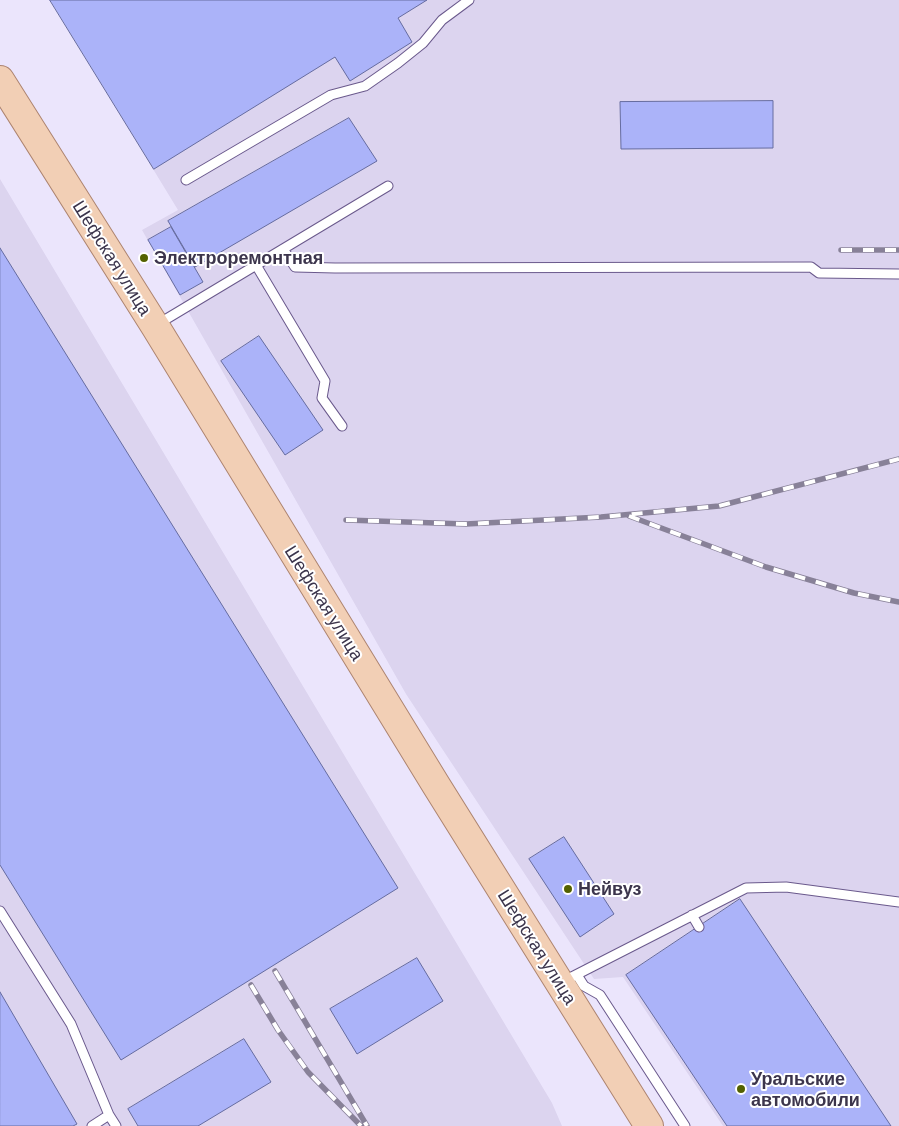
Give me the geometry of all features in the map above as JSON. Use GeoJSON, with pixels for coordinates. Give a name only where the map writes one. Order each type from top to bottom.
{"type":"FeatureCollection","features":[{"type":"Feature","properties":{"kind":"main road","name":"Шефская улица"},"geometry":{"type":"LineString","coordinates":[[0,80],[155,326],[431,777],[568,979],[649,1126]]}},
{"type":"Feature","properties":{"kind":"lane"},"geometry":{"type":"LineString","coordinates":[[186,180],[330,95],[364,86],[423,43],[442,20],[469,0]]}},
{"type":"Feature","properties":{"kind":"lane"},"geometry":{"type":"LineString","coordinates":[[155,326],[388,186]]}},
{"type":"Feature","properties":{"kind":"lane"},"geometry":{"type":"LineString","coordinates":[[283,249],[295,266],[327,268],[811,266],[819,273],[899,274]]}},
{"type":"Feature","properties":{"kind":"lane"},"geometry":{"type":"LineString","coordinates":[[256,265],[325,381],[322,398],[342,426]]}},
{"type":"Feature","properties":{"kind":"lane"},"geometry":{"type":"LineString","coordinates":[[568,979],[746,888],[786,887],[899,902]]}},
{"type":"Feature","properties":{"kind":"lane"},"geometry":{"type":"LineString","coordinates":[[0,912],[71,1024],[109,1115],[116,1126]]}},
{"type":"Feature","properties":{"kind":"lane"},"geometry":{"type":"LineString","coordinates":[[692,915],[699,927]]}},
{"type":"Feature","properties":{"kind":"lane"},"geometry":{"type":"LineString","coordinates":[[568,979],[600,996],[685,1126]]}},
{"type":"Feature","properties":{"kind":"lane"},"geometry":{"type":"LineString","coordinates":[[92,1126],[109,1115]]}},
{"type":"Feature","properties":{"kind":"shaded area"},"geometry":{"type":"Polygon","coordinates":[[[50,0],[899,0],[899,1126],[723,1126],[623,977],[594,979],[406,694],[142,230],[178,210],[50,0]]]}},
{"type":"Feature","properties":{"kind":"shaded area"},"geometry":{"type":"Polygon","coordinates":[[[0,179],[552,1103],[562,1126],[0,1126],[0,179]]]}},
{"type":"Feature","properties":{"kind":"building"},"geometry":{"type":"Polygon","coordinates":[[[50,0],[427,0],[398,18],[412,42],[350,81],[335,57],[154,169],[50,0]]]}},
{"type":"Feature","properties":{"kind":"building"},"geometry":{"type":"Polygon","coordinates":[[[773,101],[773,148],[621,149],[620,102],[773,101]]]}},
{"type":"Feature","properties":{"kind":"building"},"geometry":{"type":"Polygon","coordinates":[[[349,118],[377,161],[195,267],[168,221],[349,118]]]}},
{"type":"Feature","properties":{"kind":"building"},"geometry":{"type":"Polygon","coordinates":[[[171,227],[203,282],[180,295],[148,240],[171,227]]]}},
{"type":"Feature","properties":{"kind":"building"},"geometry":{"type":"Polygon","coordinates":[[[0,248],[398,888],[121,1060],[0,865],[0,248]]]}},
{"type":"Feature","properties":{"kind":"building"},"geometry":{"type":"Polygon","coordinates":[[[259,336],[323,430],[285,455],[221,361],[259,336]]]}},
{"type":"Feature","properties":{"kind":"building"},"geometry":{"type":"Polygon","coordinates":[[[564,837],[614,914],[580,937],[529,859],[564,837]]]}},
{"type":"Feature","properties":{"kind":"building"},"geometry":{"type":"Polygon","coordinates":[[[740,899],[891,1126],[727,1126],[626,975],[740,899]]]}},
{"type":"Feature","properties":{"kind":"building"},"geometry":{"type":"Polygon","coordinates":[[[417,958],[443,1001],[357,1054],[330,1009],[417,958]]]}},
{"type":"Feature","properties":{"kind":"building"},"geometry":{"type":"Polygon","coordinates":[[[0,992],[77,1124],[73,1126],[0,1126],[0,992]]]}},
{"type":"Feature","properties":{"kind":"building"},"geometry":{"type":"Polygon","coordinates":[[[244,1039],[271,1082],[198,1126],[138,1126],[128,1109],[244,1039]]]}},
{"type":"Feature","properties":{"kind":"railway"},"geometry":{"type":"LineString","coordinates":[[841,250],[899,250]]}},
{"type":"Feature","properties":{"kind":"railway"},"geometry":{"type":"LineString","coordinates":[[346,520],[466,524],[601,517],[719,506],[899,459]]}},
{"type":"Feature","properties":{"kind":"railway"},"geometry":{"type":"LineString","coordinates":[[629,516],[766,567],[854,593],[899,602]]}},
{"type":"Feature","properties":{"kind":"railway"},"geometry":{"type":"LineString","coordinates":[[275,971],[367,1126]]}},
{"type":"Feature","properties":{"kind":"railway"},"geometry":{"type":"LineString","coordinates":[[251,985],[278,1030],[308,1072],[361,1126]]}},
{"type":"Feature","properties":{"kind":"place","name":"Электроремонтная"},"geometry":{"type":"Point","coordinates":[144,258]}},
{"type":"Feature","properties":{"kind":"place","name":"Нейвуз"},"geometry":{"type":"Point","coordinates":[568,889]}},
{"type":"Feature","properties":{"kind":"place","name":"Уральские автомобили"},"geometry":{"type":"Point","coordinates":[741,1089]}}]}
